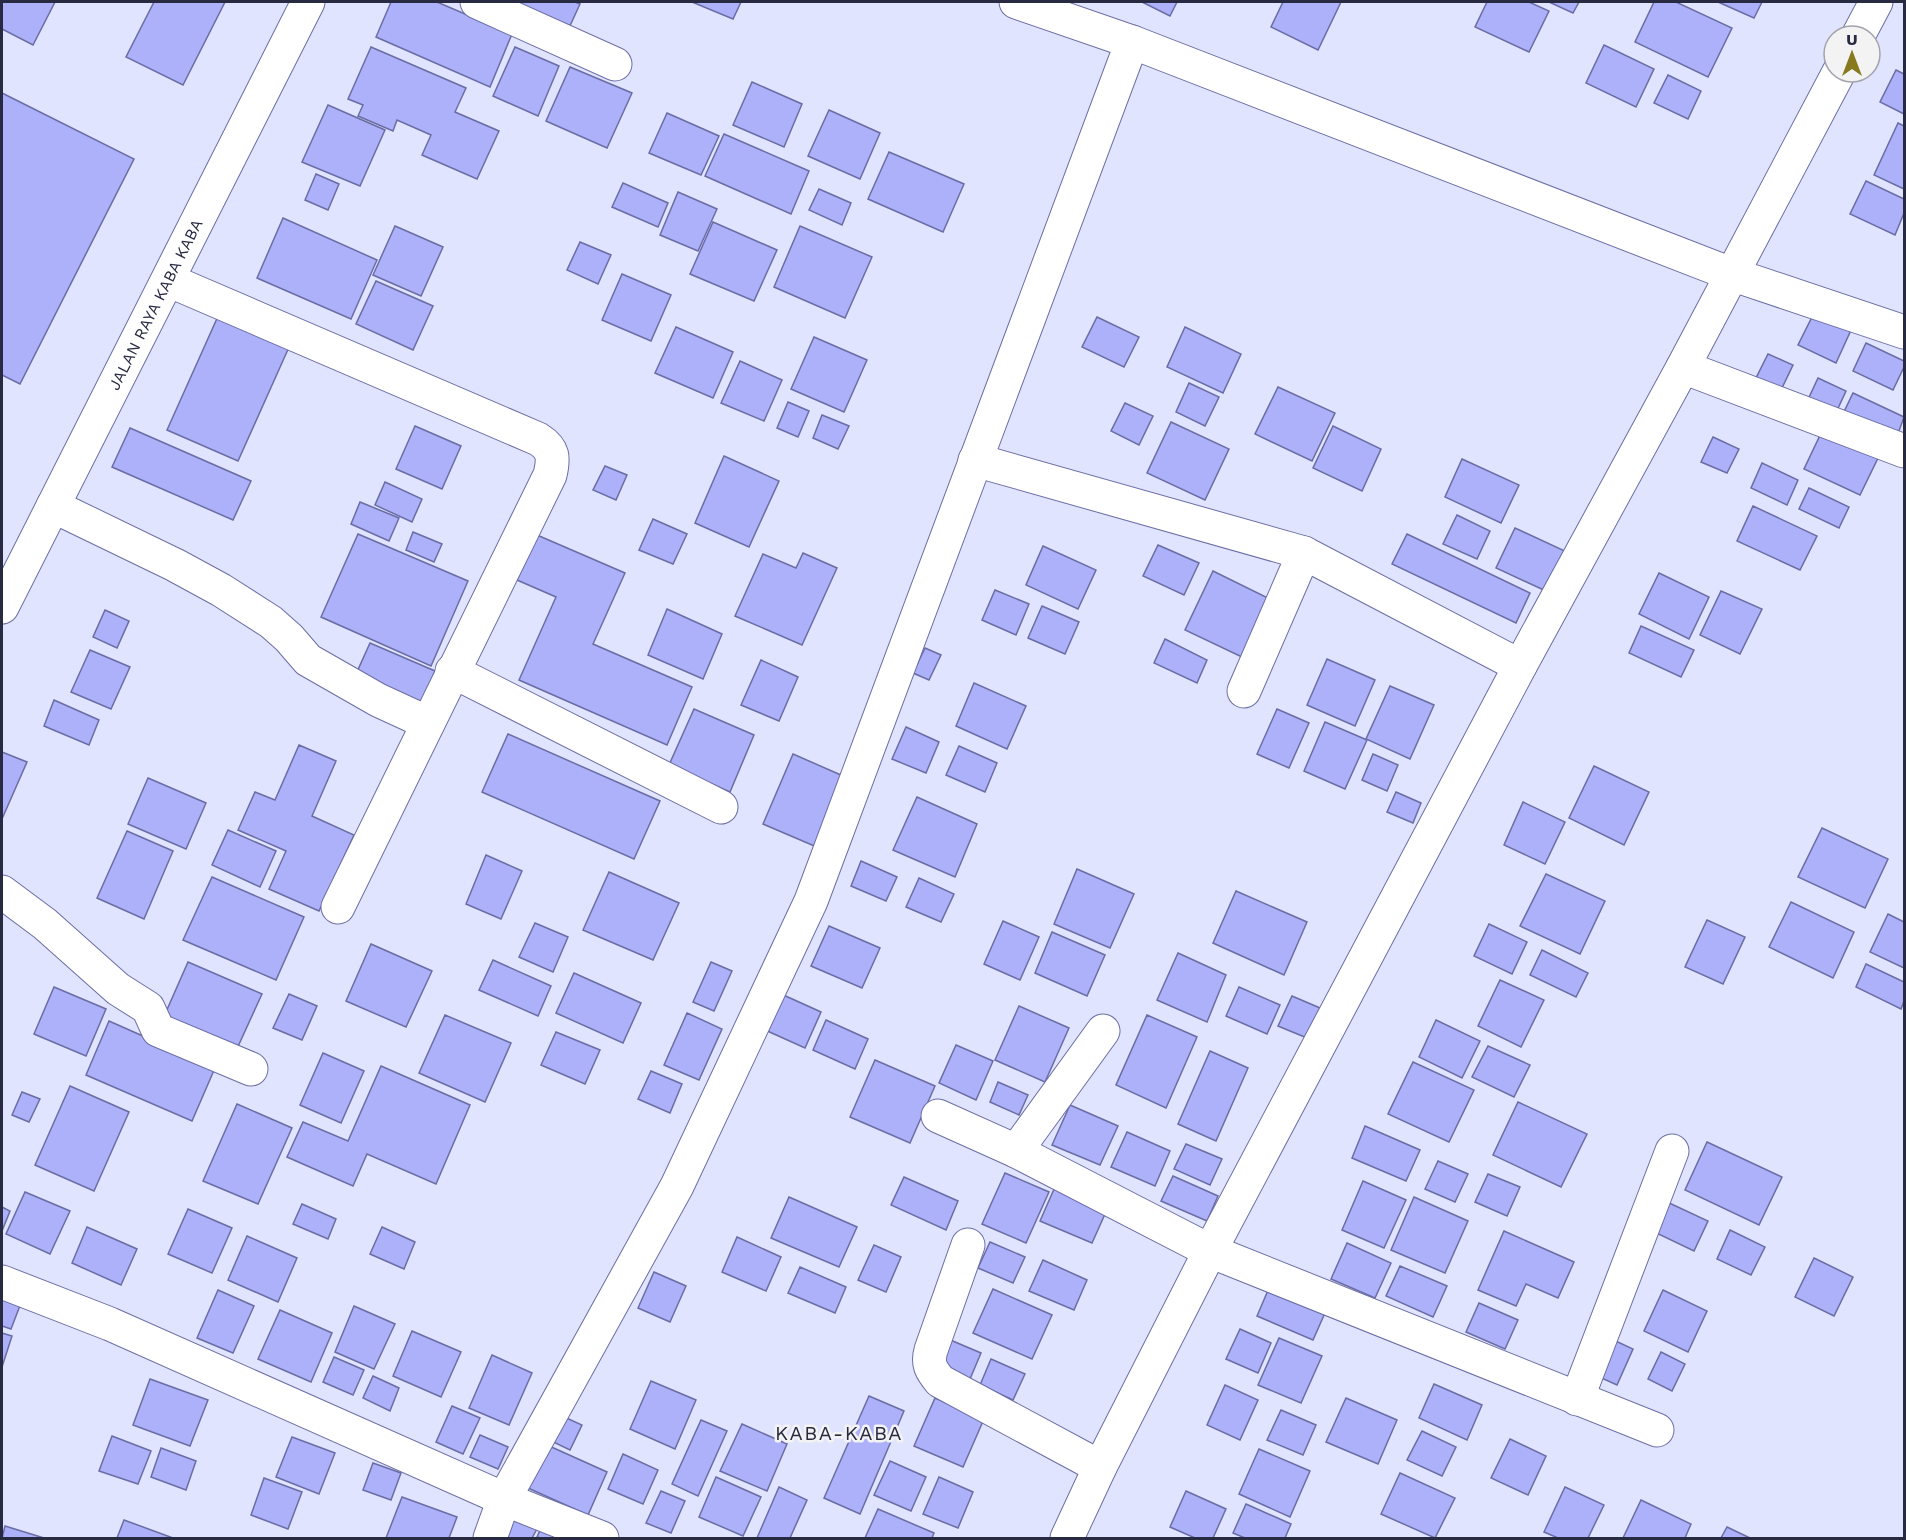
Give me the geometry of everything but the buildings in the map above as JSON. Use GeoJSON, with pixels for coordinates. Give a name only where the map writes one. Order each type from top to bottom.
{"type":"FeatureCollection","features":[{"type":"Feature","properties":{"kind":"street","name":"JALAN RAYA KABA KABA"},"geometry":{"type":"LineString","coordinates":[[2,606],[308,2]]}},
{"type":"Feature","properties":{"kind":"street"},"geometry":{"type":"LineString","coordinates":[[477,2],[615,63]]}},
{"type":"Feature","properties":{"kind":"street"},"geometry":{"type":"LineString","coordinates":[[1016,2],[1132,42],[1731,274],[1905,332]]}},
{"type":"Feature","properties":{"kind":"street"},"geometry":{"type":"LineString","coordinates":[[1864,24],[1876,2]]}},
{"type":"Feature","properties":{"kind":"street"},"geometry":{"type":"LineString","coordinates":[[490,1539],[504,1499],[677,1186],[811,901],[1132,42]]}},
{"type":"Feature","properties":{"kind":"street"},"geometry":{"type":"LineString","coordinates":[[1067,1539],[1100,1467],[1210,1251],[1520,666],[1683,367],[1833,84]]}},
{"type":"Feature","properties":{"kind":"street"},"geometry":{"type":"LineString","coordinates":[[168,280],[538,439],[547,444],[553,452],[550,475],[338,907]]}},
{"type":"Feature","properties":{"kind":"street"},"geometry":{"type":"LineString","coordinates":[[1683,367],[1905,451]]}},
{"type":"Feature","properties":{"kind":"street"},"geometry":{"type":"LineString","coordinates":[[975,460],[1304,553],[1520,666]]}},
{"type":"Feature","properties":{"kind":"street"},"geometry":{"type":"LineString","coordinates":[[53,506],[221,590],[271,622],[308,660],[378,699],[428,723]]}},
{"type":"Feature","properties":{"kind":"street"},"geometry":{"type":"LineString","coordinates":[[1244,691],[1304,553]]}},
{"type":"Feature","properties":{"kind":"street"},"geometry":{"type":"LineString","coordinates":[[452,671],[721,807]]}},
{"type":"Feature","properties":{"kind":"street"},"geometry":{"type":"LineString","coordinates":[[2,892],[45,924],[118,989],[148,1008],[158,1030],[250,1069]]}},
{"type":"Feature","properties":{"kind":"street"},"geometry":{"type":"LineString","coordinates":[[1016,1151],[1103,1031]]}},
{"type":"Feature","properties":{"kind":"street"},"geometry":{"type":"LineString","coordinates":[[938,1116],[1016,1151],[1210,1251],[1657,1430]]}},
{"type":"Feature","properties":{"kind":"street"},"geometry":{"type":"LineString","coordinates":[[1577,1399],[1672,1151]]}},
{"type":"Feature","properties":{"kind":"street"},"geometry":{"type":"LineString","coordinates":[[968,1245],[931,1350],[929,1368],[940,1381],[1100,1467]]}},
{"type":"Feature","properties":{"kind":"street"},"geometry":{"type":"LineString","coordinates":[[2,1282],[110,1324],[504,1499],[602,1539]]}},
{"type":"Feature","properties":{"kind":"district","name":"KABA-KABA"},"geometry":{"type":"Point","coordinates":[839,1433]}}]}
